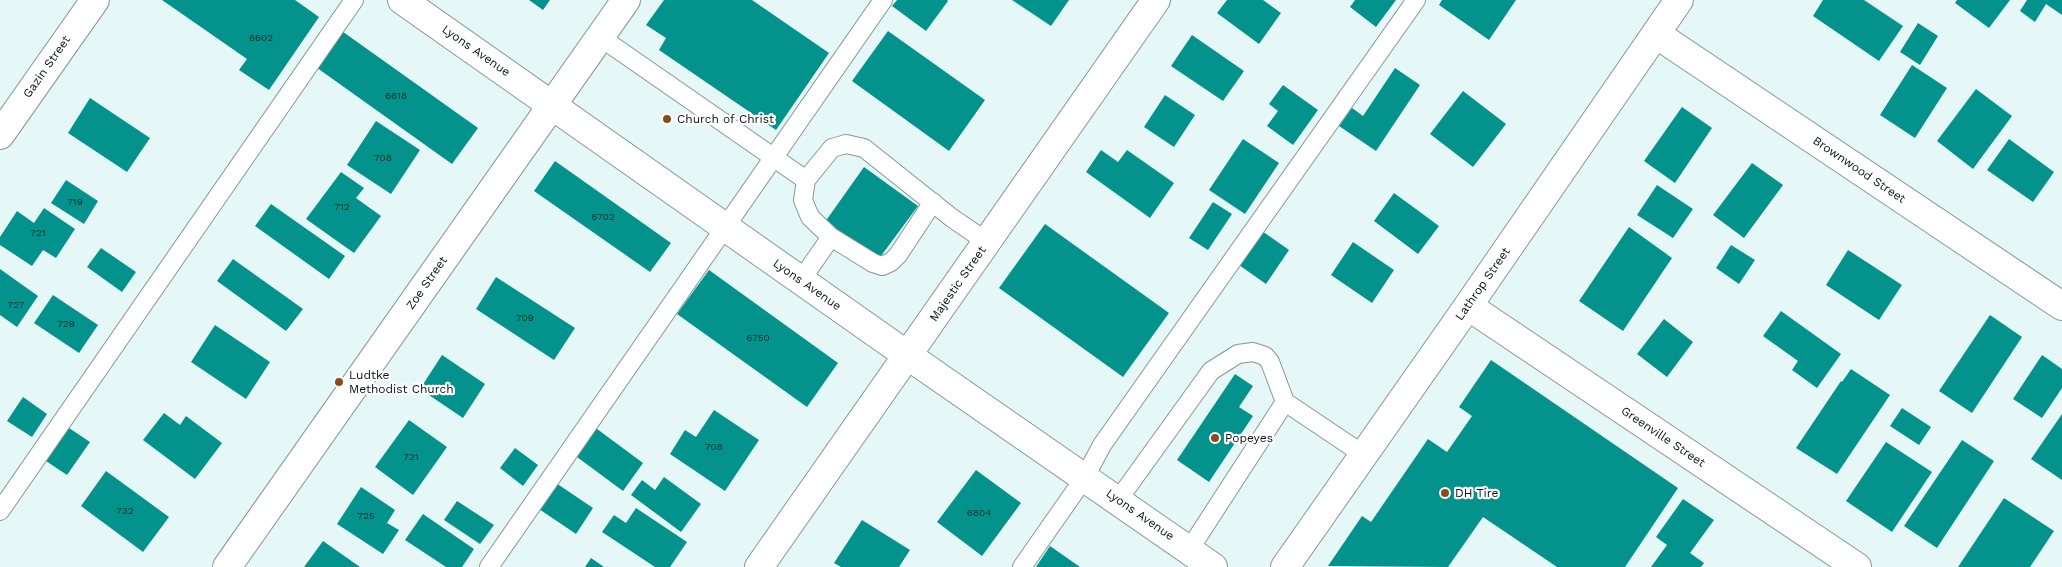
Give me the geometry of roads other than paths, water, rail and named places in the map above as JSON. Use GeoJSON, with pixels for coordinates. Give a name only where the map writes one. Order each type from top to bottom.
{"type":"FeatureCollection","features":[{"type":"Feature","properties":{"kind":"street","name":"Gazin Street"},"geometry":{"type":"LineString","coordinates":[[0,135],[95,0]]}},
{"type":"Feature","properties":{"kind":"street","name":"Lyons Avenue"},"geometry":{"type":"LineString","coordinates":[[402,0],[1214,567]]}},
{"type":"Feature","properties":{"kind":"street","name":"Zoe Street"},"geometry":{"type":"LineString","coordinates":[[227,567],[626,0]]}},
{"type":"Feature","properties":{"kind":"street","name":"Majestic Street"},"geometry":{"type":"LineString","coordinates":[[759,567],[1156,0]]}},
{"type":"Feature","properties":{"kind":"street","name":"Lathrop Street"},"geometry":{"type":"LineString","coordinates":[[1285,567],[1679,0]]}},
{"type":"Feature","properties":{"kind":"street","name":"Brownwood Street"},"geometry":{"type":"LineString","coordinates":[[1656,34],[2062,306]]}},
{"type":"Feature","properties":{"kind":"street","name":"Greenville Street"},"geometry":{"type":"LineString","coordinates":[[1468,306],[1857,567]]}},
{"type":"Feature","properties":{"kind":"lane"},"geometry":{"type":"LineString","coordinates":[[0,510],[354,0]]}},
{"type":"Feature","properties":{"kind":"lane"},"geometry":{"type":"LineString","coordinates":[[489,567],[883,0]]}},
{"type":"Feature","properties":{"kind":"lane"},"geometry":{"type":"LineString","coordinates":[[1022,567],[1085,477],[1108,437],[1416,0]]}},
{"type":"Feature","properties":{"kind":"lane"},"geometry":{"type":"LineString","coordinates":[[600,37],[806,180]]}},
{"type":"Feature","properties":{"kind":"lane"},"geometry":{"type":"LineString","coordinates":[[933,202],[898,255],[891,262],[882,266],[873,263],[831,237],[810,217],[803,200],[806,180],[832,148],[846,144],[864,148],[987,242]]}},
{"type":"Feature","properties":{"kind":"lane"},"geometry":{"type":"LineString","coordinates":[[801,280],[831,237]]}},
{"type":"Feature","properties":{"kind":"lane"},"geometry":{"type":"LineString","coordinates":[[1118,500],[1211,371],[1238,354],[1253,352],[1264,356],[1270,362],[1286,402],[1364,455]]}},
{"type":"Feature","properties":{"kind":"lane"},"geometry":{"type":"LineString","coordinates":[[1189,550],[1286,402]]}},
{"type":"Feature","properties":{"kind":"place","name":"Church of Christ"},"geometry":{"type":"Point","coordinates":[667,119]}},
{"type":"Feature","properties":{"kind":"place","name":"Ludtke Methodist Church"},"geometry":{"type":"Point","coordinates":[339,382]}},
{"type":"Feature","properties":{"kind":"place","name":"Popeyes"},"geometry":{"type":"Point","coordinates":[1215,438]}},
{"type":"Feature","properties":{"kind":"place","name":"DH Tire"},"geometry":{"type":"Point","coordinates":[1445,493]}}]}
